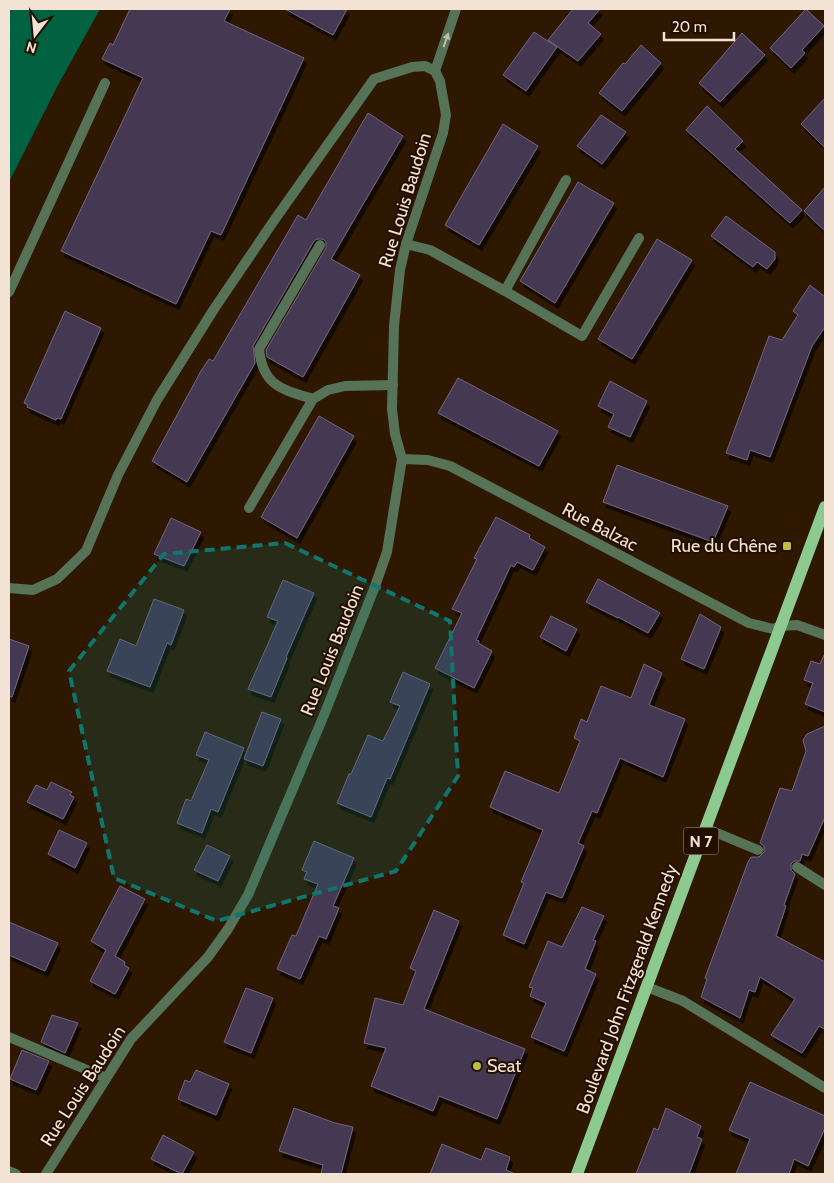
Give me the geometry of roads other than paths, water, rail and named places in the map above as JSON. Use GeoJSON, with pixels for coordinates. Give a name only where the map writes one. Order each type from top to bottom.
{"type":"FeatureCollection","features":[{"type":"Feature","properties":{"kind":"main road","name":"Boulevard John Fitzgerald Kennedy"},"geometry":{"type":"LineString","coordinates":[[577,1174],[825,507]]}},
{"type":"Feature","properties":{"kind":"street"},"geometry":{"type":"LineString","coordinates":[[9,588],[33,590],[57,578],[86,551],[118,475],[157,400],[214,309],[374,79],[412,67],[425,66],[435,71],[456,9]]}},
{"type":"Feature","properties":{"kind":"street","name":"Rue Louis Baudoin"},"geometry":{"type":"LineString","coordinates":[[46,1174],[131,1039],[208,957],[228,929],[248,894],[324,715],[374,589],[387,552],[402,459],[394,434],[392,409],[396,295],[406,244],[443,133],[446,115],[440,81],[435,71]]}},
{"type":"Feature","properties":{"kind":"street"},"geometry":{"type":"LineString","coordinates":[[9,292],[105,83]]}},
{"type":"Feature","properties":{"kind":"street"},"geometry":{"type":"LineString","coordinates":[[505,291],[566,180]]}},
{"type":"Feature","properties":{"kind":"street"},"geometry":{"type":"LineString","coordinates":[[406,244],[430,250],[582,336],[639,238]]}},
{"type":"Feature","properties":{"kind":"street"},"geometry":{"type":"LineString","coordinates":[[313,399],[284,390],[268,379],[260,364],[259,349],[320,245]]}},
{"type":"Feature","properties":{"kind":"street"},"geometry":{"type":"LineString","coordinates":[[249,508],[313,399],[328,390],[346,386],[393,385]]}},
{"type":"Feature","properties":{"kind":"street","name":"Rue Balzac"},"geometry":{"type":"LineString","coordinates":[[402,459],[428,460],[450,466],[750,623],[773,628],[781,626]]}},
{"type":"Feature","properties":{"kind":"street"},"geometry":{"type":"LineString","coordinates":[[781,626],[797,625],[825,635]]}},
{"type":"Feature","properties":{"kind":"street"},"geometry":{"type":"LineString","coordinates":[[706,828],[758,850]]}},
{"type":"Feature","properties":{"kind":"street"},"geometry":{"type":"LineString","coordinates":[[797,867],[825,885]]}},
{"type":"Feature","properties":{"kind":"street"},"geometry":{"type":"LineString","coordinates":[[647,987],[684,1001],[825,1088]]}},
{"type":"Feature","properties":{"kind":"street"},"geometry":{"type":"LineString","coordinates":[[9,1037],[106,1078]]}},
{"type":"Feature","properties":{"kind":"street"},"geometry":{"type":"LineString","coordinates":[[9,1171],[16,1174]]}},
{"type":"Feature","properties":{"kind":"place","name":"Rue du Chêne"},"geometry":{"type":"Point","coordinates":[787,546]}},
{"type":"Feature","properties":{"kind":"place","name":"Seat"},"geometry":{"type":"Point","coordinates":[477,1066]}}]}
